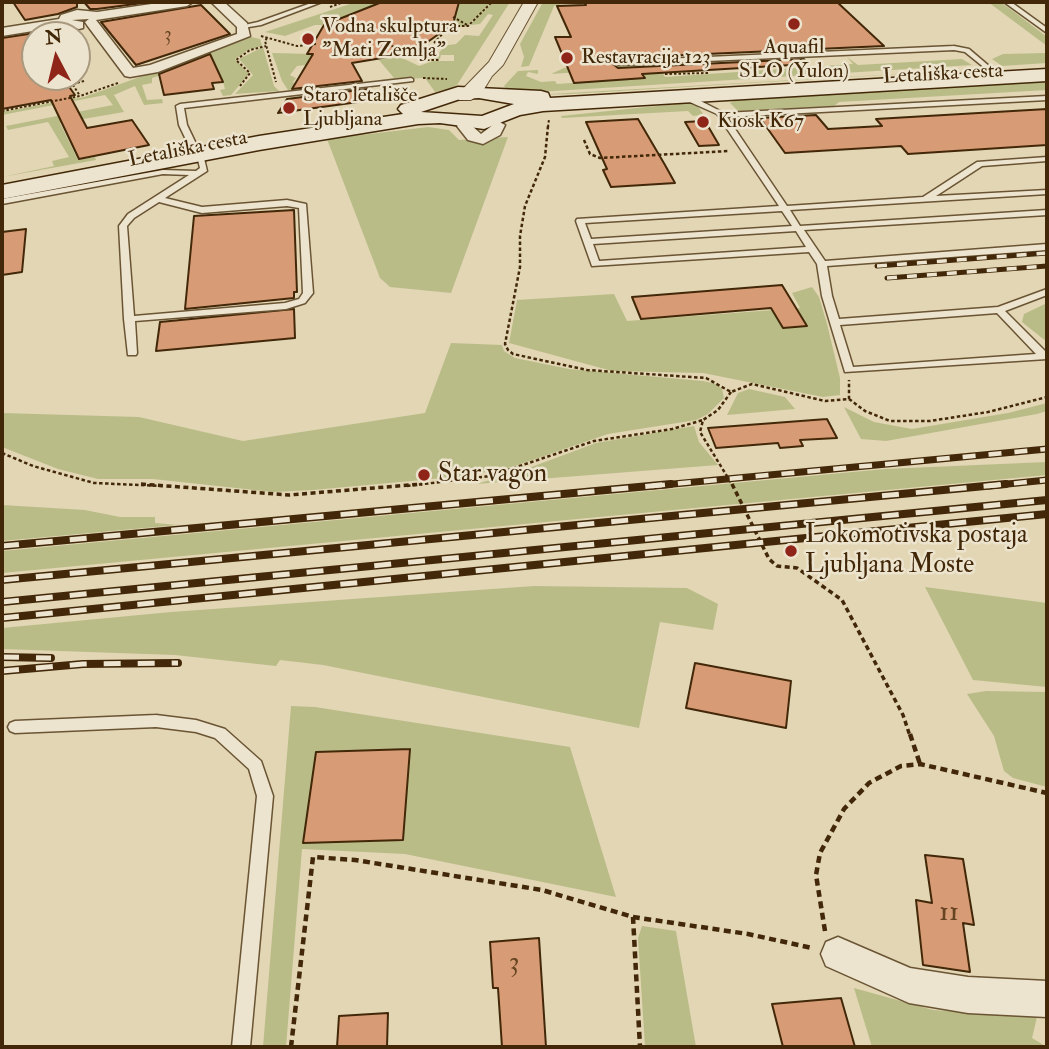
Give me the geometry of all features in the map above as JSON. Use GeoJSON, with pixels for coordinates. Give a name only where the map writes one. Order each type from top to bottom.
{"type":"FeatureCollection","features":[{"type":"Feature","properties":{"kind":"main road","name":"Letališka cesta"},"geometry":{"type":"LineString","coordinates":[[3,189],[197,158],[310,134],[447,118],[530,112],[590,99],[1047,69]]}},
{"type":"Feature","properties":{"kind":"main road","name":"Letališka cesta"},"geometry":{"type":"LineString","coordinates":[[590,99],[765,95],[1047,75]]}},
{"type":"Feature","properties":{"kind":"main road","name":"Letališka cesta"},"geometry":{"type":"LineString","coordinates":[[463,90],[497,115]]}},
{"type":"Feature","properties":{"kind":"main road","name":"Letališka cesta"},"geometry":{"type":"LineString","coordinates":[[447,118],[447,100],[463,90]]}},
{"type":"Feature","properties":{"kind":"main road","name":"Letališka cesta"},"geometry":{"type":"LineString","coordinates":[[197,158],[419,107],[463,90]]}},
{"type":"Feature","properties":{"kind":"main road","name":"Letališka cesta"},"geometry":{"type":"LineString","coordinates":[[369,118],[447,118]]}},
{"type":"Feature","properties":{"kind":"street"},"geometry":{"type":"LineString","coordinates":[[67,2],[77,14],[94,20],[130,73],[153,69],[242,37],[246,33],[243,26],[218,2],[203,2]]}},
{"type":"Feature","properties":{"kind":"street"},"geometry":{"type":"LineString","coordinates":[[79,21],[94,20],[144,5],[187,2]]}},
{"type":"Feature","properties":{"kind":"street"},"geometry":{"type":"LineString","coordinates":[[463,90],[471,85],[478,72],[495,65],[531,2]]}},
{"type":"Feature","properties":{"kind":"street"},"geometry":{"type":"LineString","coordinates":[[64,21],[65,18],[77,14]]}},
{"type":"Feature","properties":{"kind":"street"},"geometry":{"type":"LineString","coordinates":[[2,32],[21,29]]}},
{"type":"Feature","properties":{"kind":"street"},"geometry":{"type":"LineString","coordinates":[[495,65],[497,74],[490,88],[497,115]]}},
{"type":"Feature","properties":{"kind":"street"},"geometry":{"type":"LineString","coordinates":[[838,954],[909,985],[968,995],[1047,999]]}},
{"type":"Feature","properties":{"kind":"lane"},"geometry":{"type":"LineString","coordinates":[[243,26],[259,24],[319,2]]}},
{"type":"Feature","properties":{"kind":"lane"},"geometry":{"type":"LineString","coordinates":[[1007,2],[1047,31]]}},
{"type":"Feature","properties":{"kind":"lane"},"geometry":{"type":"LineString","coordinates":[[618,63],[954,48],[967,50],[993,72]]}},
{"type":"Feature","properties":{"kind":"lane"},"geometry":{"type":"LineString","coordinates":[[132,353],[123,226],[131,216],[159,198],[197,158],[183,125],[180,106],[411,80]]}},
{"type":"Feature","properties":{"kind":"lane"},"geometry":{"type":"LineString","coordinates":[[721,114],[732,94]]}},
{"type":"Feature","properties":{"kind":"lane"},"geometry":{"type":"LineString","coordinates":[[685,97],[721,114],[1047,97]]}},
{"type":"Feature","properties":{"kind":"lane"},"geometry":{"type":"LineString","coordinates":[[721,114],[822,264],[827,296],[849,370],[1046,356]]}},
{"type":"Feature","properties":{"kind":"lane"},"geometry":{"type":"LineString","coordinates":[[926,199],[980,164],[1047,159]]}},
{"type":"Feature","properties":{"kind":"lane"},"geometry":{"type":"LineString","coordinates":[[813,249],[595,264],[580,221],[1047,192]]}},
{"type":"Feature","properties":{"kind":"lane"},"geometry":{"type":"LineString","coordinates":[[129,319],[286,306],[302,301],[308,293],[303,206],[287,203],[202,210],[159,198]]}},
{"type":"Feature","properties":{"kind":"lane"},"geometry":{"type":"LineString","coordinates":[[588,242],[1047,212]]}},
{"type":"Feature","properties":{"kind":"lane"},"geometry":{"type":"LineString","coordinates":[[822,264],[1047,247]]}},
{"type":"Feature","properties":{"kind":"lane"},"geometry":{"type":"LineString","coordinates":[[835,322],[999,310],[1047,292]]}},
{"type":"Feature","properties":{"kind":"lane"},"geometry":{"type":"LineString","coordinates":[[999,310],[1046,356]]}},
{"type":"Feature","properties":{"kind":"lane"},"geometry":{"type":"LineString","coordinates":[[15,727],[156,721],[196,726],[220,733],[256,766],[265,796],[241,1047]]}},
{"type":"Feature","properties":{"kind":"path"},"geometry":{"type":"LineString","coordinates":[[400,26],[469,26],[492,2]]}},
{"type":"Feature","properties":{"kind":"path"},"geometry":{"type":"LineString","coordinates":[[453,17],[469,26]]}},
{"type":"Feature","properties":{"kind":"path"},"geometry":{"type":"LineString","coordinates":[[433,43],[448,28]]}},
{"type":"Feature","properties":{"kind":"path"},"geometry":{"type":"LineString","coordinates":[[285,94],[277,85],[266,46],[267,38],[297,46],[316,44]]}},
{"type":"Feature","properties":{"kind":"path"},"geometry":{"type":"LineString","coordinates":[[235,99],[234,94],[250,73],[236,60],[250,50],[266,46]]}},
{"type":"Feature","properties":{"kind":"path"},"geometry":{"type":"LineString","coordinates":[[387,47],[414,48],[426,60],[439,60]]}},
{"type":"Feature","properties":{"kind":"path"},"geometry":{"type":"LineString","coordinates":[[674,75],[705,74]]}},
{"type":"Feature","properties":{"kind":"path"},"geometry":{"type":"LineString","coordinates":[[411,80],[428,77],[463,90]]}},
{"type":"Feature","properties":{"kind":"path"},"geometry":{"type":"LineString","coordinates":[[77,91],[80,96]]}},
{"type":"Feature","properties":{"kind":"path"},"geometry":{"type":"LineString","coordinates":[[549,114],[545,157],[523,216],[520,267],[506,344],[508,349],[513,354],[587,370],[706,378],[731,392]]}},
{"type":"Feature","properties":{"kind":"path"},"geometry":{"type":"LineString","coordinates":[[584,140],[590,154],[600,158],[745,150]]}},
{"type":"Feature","properties":{"kind":"path"},"geometry":{"type":"LineString","coordinates":[[849,370],[849,399]]}},
{"type":"Feature","properties":{"kind":"path"},"geometry":{"type":"LineString","coordinates":[[2,453],[33,466],[94,483],[129,483],[243,494],[323,494],[490,476],[594,441],[671,429],[703,420],[718,410],[731,392],[744,385],[752,384],[825,401],[849,399],[865,411],[890,421],[930,421],[988,412],[1047,397]]}},
{"type":"Feature","properties":{"kind":"path"},"geometry":{"type":"LineString","coordinates":[[703,420],[700,432],[703,440],[718,456],[769,559],[777,566],[797,568],[829,587],[842,600],[903,715],[920,764]]}},
{"type":"Feature","properties":{"kind":"path"},"geometry":{"type":"LineString","coordinates":[[838,954],[824,929],[816,875],[820,853],[831,830],[857,793],[892,771],[920,764],[1047,793]]}},
{"type":"Feature","properties":{"kind":"path"},"geometry":{"type":"LineString","coordinates":[[291,1047],[313,857],[355,860],[542,890],[633,917],[748,934],[838,954]]}},
{"type":"Feature","properties":{"kind":"path"},"geometry":{"type":"LineString","coordinates":[[633,917],[639,1047]]}},
{"type":"Feature","properties":{"kind":"green space"},"geometry":{"type":"Polygon","coordinates":[[[356,2],[382,2],[332,25],[315,25],[285,36],[265,32],[356,2]]]}},
{"type":"Feature","properties":{"kind":"green space"},"geometry":{"type":"Polygon","coordinates":[[[419,2],[491,2],[482,14],[493,2],[510,2],[457,85],[451,88],[435,92],[425,78],[380,80],[394,78],[379,60],[398,56],[419,66],[433,61],[454,61],[454,55],[441,55],[440,59],[435,59],[421,49],[439,53],[442,49],[434,47],[456,44],[465,35],[479,36],[493,15],[488,14],[480,24],[471,25],[474,18],[468,26],[453,28],[450,26],[458,8],[419,2]]]}},
{"type":"Feature","properties":{"kind":"green space"},"geometry":{"type":"Polygon","coordinates":[[[543,2],[565,3],[554,6],[529,66],[521,67],[524,57],[520,44],[543,2]]]}},
{"type":"Feature","properties":{"kind":"green space"},"geometry":{"type":"Polygon","coordinates":[[[988,2],[1000,2],[1013,11],[1047,37],[1047,46],[988,2]]]}},
{"type":"Feature","properties":{"kind":"green space"},"geometry":{"type":"Polygon","coordinates":[[[251,37],[260,39],[262,46],[248,50],[235,59],[249,74],[231,95],[223,96],[220,90],[225,89],[223,82],[209,59],[152,78],[152,83],[142,85],[147,100],[162,99],[163,103],[144,105],[135,86],[114,95],[124,112],[60,123],[78,160],[95,157],[96,160],[2,177],[54,166],[52,161],[69,157],[48,122],[8,130],[6,126],[113,105],[105,95],[2,115],[2,112],[84,97],[251,37]]]}},
{"type":"Feature","properties":{"kind":"green space"},"geometry":{"type":"Polygon","coordinates":[[[263,47],[274,86],[279,91],[235,94],[253,75],[239,59],[263,47]]]}},
{"type":"Feature","properties":{"kind":"green space"},"geometry":{"type":"Polygon","coordinates":[[[272,53],[313,54],[306,65],[297,66],[290,75],[296,78],[293,82],[303,89],[288,90],[272,53]]]}},
{"type":"Feature","properties":{"kind":"green space"},"geometry":{"type":"Polygon","coordinates":[[[1047,53],[1047,63],[1002,66],[992,59],[1003,54],[1047,53]]]}},
{"type":"Feature","properties":{"kind":"green space"},"geometry":{"type":"Polygon","coordinates":[[[847,57],[858,65],[962,59],[972,65],[522,93],[508,91],[504,86],[518,71],[538,70],[538,74],[528,72],[526,76],[541,82],[555,81],[557,84],[645,78],[639,68],[551,74],[564,68],[658,65],[665,77],[853,64],[847,57]]]}},
{"type":"Feature","properties":{"kind":"green space"},"geometry":{"type":"Polygon","coordinates":[[[967,70],[570,94],[533,95],[967,70]]]}},
{"type":"Feature","properties":{"kind":"green space"},"geometry":{"type":"Polygon","coordinates":[[[1047,81],[1047,90],[839,102],[834,106],[738,111],[730,103],[736,100],[1047,81]]]}},
{"type":"Feature","properties":{"kind":"green space"},"geometry":{"type":"Polygon","coordinates":[[[696,104],[704,115],[693,116],[688,111],[561,116],[696,104]]]}},
{"type":"Feature","properties":{"kind":"green space"},"geometry":{"type":"Polygon","coordinates":[[[428,127],[449,130],[459,140],[508,137],[451,293],[390,287],[380,278],[327,139],[428,127]]]}},
{"type":"Feature","properties":{"kind":"green space"},"geometry":{"type":"Polygon","coordinates":[[[812,287],[819,297],[827,324],[840,378],[840,395],[823,397],[703,373],[612,371],[509,343],[517,300],[614,294],[627,321],[800,308],[792,293],[812,287]]]}},
{"type":"Feature","properties":{"kind":"green space"},"geometry":{"type":"Polygon","coordinates":[[[1047,303],[1047,342],[1022,322],[1024,314],[1047,303]]]}},
{"type":"Feature","properties":{"kind":"green space"},"geometry":{"type":"Polygon","coordinates":[[[451,343],[502,345],[504,351],[515,358],[569,369],[703,381],[716,384],[722,389],[724,398],[708,414],[696,420],[608,434],[512,467],[465,476],[313,490],[273,492],[153,479],[98,479],[58,469],[2,447],[2,413],[139,417],[243,441],[425,413],[451,343]]]}},
{"type":"Feature","properties":{"kind":"green space"},"geometry":{"type":"Polygon","coordinates":[[[749,389],[785,397],[795,409],[727,415],[738,393],[749,389]]]}},
{"type":"Feature","properties":{"kind":"green space"},"geometry":{"type":"Polygon","coordinates":[[[1047,403],[1047,411],[1037,414],[886,441],[861,439],[844,407],[874,422],[912,429],[1008,413],[1047,403]]]}},
{"type":"Feature","properties":{"kind":"green space"},"geometry":{"type":"Polygon","coordinates":[[[694,426],[699,442],[718,465],[476,484],[518,472],[596,443],[694,426]]]}},
{"type":"Feature","properties":{"kind":"green space"},"geometry":{"type":"Polygon","coordinates":[[[1047,462],[1047,475],[2,573],[2,551],[885,469],[1047,462]]]}},
{"type":"Feature","properties":{"kind":"green space"},"geometry":{"type":"Polygon","coordinates":[[[2,505],[85,510],[120,517],[155,517],[155,523],[178,525],[2,541],[2,505]]]}},
{"type":"Feature","properties":{"kind":"green space"},"geometry":{"type":"Polygon","coordinates":[[[534,586],[687,588],[718,604],[713,630],[660,622],[639,728],[323,665],[280,660],[276,666],[175,655],[2,649],[2,628],[171,612],[534,586]]]}},
{"type":"Feature","properties":{"kind":"green space"},"geometry":{"type":"Polygon","coordinates":[[[925,587],[1047,603],[1047,687],[973,680],[925,587]]]}},
{"type":"Feature","properties":{"kind":"green space"},"geometry":{"type":"Polygon","coordinates":[[[986,691],[1047,692],[1047,787],[1013,778],[1004,771],[994,736],[967,694],[986,691]]]}},
{"type":"Feature","properties":{"kind":"green space"},"geometry":{"type":"Polygon","coordinates":[[[291,706],[315,707],[570,747],[616,897],[405,854],[302,849],[286,1047],[263,1047],[291,706]]]}},
{"type":"Feature","properties":{"kind":"green space"},"geometry":{"type":"Polygon","coordinates":[[[642,926],[676,931],[696,1047],[645,1047],[638,938],[642,926]]]}},
{"type":"Feature","properties":{"kind":"green space"},"geometry":{"type":"Polygon","coordinates":[[[854,988],[933,1010],[1037,1017],[1032,1038],[1047,1047],[872,1047],[854,988]]]}},
{"type":"Feature","properties":{"kind":"building"},"geometry":{"type":"Polygon","coordinates":[[[13,2],[77,2],[77,7],[58,14],[25,20],[13,2]]]}},
{"type":"Feature","properties":{"kind":"building"},"geometry":{"type":"Polygon","coordinates":[[[84,2],[143,2],[143,3],[90,9],[84,2]]]}},
{"type":"Feature","properties":{"kind":"building"},"geometry":{"type":"Polygon","coordinates":[[[382,2],[459,2],[453,24],[412,53],[352,63],[362,81],[292,89],[313,54],[307,54],[324,25],[382,2]]]}},
{"type":"Feature","properties":{"kind":"building"},"geometry":{"type":"Polygon","coordinates":[[[584,2],[837,2],[884,46],[618,58],[613,64],[618,68],[804,59],[808,64],[642,74],[645,78],[574,83],[555,37],[571,37],[557,6],[586,5],[584,2]]]}},
{"type":"Feature","properties":{"kind":"building"},"geometry":{"type":"Polygon","coordinates":[[[201,5],[230,34],[136,65],[101,22],[201,5]]]}},
{"type":"Feature","properties":{"kind":"building"},"geometry":{"type":"Polygon","coordinates":[[[21,35],[21,91],[72,91],[75,95],[70,96],[87,128],[132,120],[149,145],[79,159],[51,100],[2,109],[2,38],[21,35]]]}},
{"type":"Feature","properties":{"kind":"building"},"geometry":{"type":"Polygon","coordinates":[[[210,54],[223,82],[212,83],[214,89],[164,95],[159,74],[210,54]]]}},
{"type":"Feature","properties":{"kind":"building"},"geometry":{"type":"Polygon","coordinates":[[[367,89],[373,100],[278,113],[287,99],[367,89]]]}},
{"type":"Feature","properties":{"kind":"building"},"geometry":{"type":"Polygon","coordinates":[[[1047,109],[1047,145],[908,154],[901,146],[785,153],[760,118],[816,115],[828,129],[882,126],[876,119],[1047,109]]]}},
{"type":"Feature","properties":{"kind":"building"},"geometry":{"type":"Polygon","coordinates":[[[638,119],[675,183],[611,187],[603,170],[607,169],[586,122],[638,119]]]}},
{"type":"Feature","properties":{"kind":"building"},"geometry":{"type":"Polygon","coordinates":[[[705,121],[719,145],[699,146],[685,122],[705,121]]]}},
{"type":"Feature","properties":{"kind":"building"},"geometry":{"type":"Polygon","coordinates":[[[294,210],[297,292],[294,292],[294,298],[185,309],[194,216],[294,210]]]}},
{"type":"Feature","properties":{"kind":"building"},"geometry":{"type":"Polygon","coordinates":[[[26,229],[22,272],[2,275],[2,232],[26,229]]]}},
{"type":"Feature","properties":{"kind":"building"},"geometry":{"type":"Polygon","coordinates":[[[782,285],[807,326],[783,328],[771,308],[641,319],[632,297],[782,285]]]}},
{"type":"Feature","properties":{"kind":"building"},"geometry":{"type":"Polygon","coordinates":[[[294,309],[295,338],[156,351],[160,322],[294,309]]]}},
{"type":"Feature","properties":{"kind":"building"},"geometry":{"type":"Polygon","coordinates":[[[827,419],[837,438],[800,440],[803,446],[780,448],[778,443],[716,448],[708,428],[827,419]]]}},
{"type":"Feature","properties":{"kind":"building"},"geometry":{"type":"Polygon","coordinates":[[[695,663],[791,681],[786,728],[686,708],[695,663]]]}},
{"type":"Feature","properties":{"kind":"building"},"geometry":{"type":"Polygon","coordinates":[[[410,749],[403,840],[303,843],[316,752],[410,749]]]}},
{"type":"Feature","properties":{"kind":"building"},"geometry":{"type":"Polygon","coordinates":[[[925,855],[963,859],[974,925],[963,923],[970,972],[923,965],[916,900],[932,903],[925,855]]]}},
{"type":"Feature","properties":{"kind":"building"},"geometry":{"type":"Polygon","coordinates":[[[539,938],[546,1047],[502,1047],[498,988],[493,988],[490,942],[539,938]]]}},
{"type":"Feature","properties":{"kind":"building"},"geometry":{"type":"Polygon","coordinates":[[[841,998],[855,1047],[783,1047],[772,1004],[841,998]]]}},
{"type":"Feature","properties":{"kind":"building"},"geometry":{"type":"Polygon","coordinates":[[[388,1013],[387,1047],[337,1047],[339,1016],[388,1013]]]}},
{"type":"Feature","properties":{"kind":"railway"},"geometry":{"type":"LineString","coordinates":[[877,266],[1047,253]]}},
{"type":"Feature","properties":{"kind":"railway"},"geometry":{"type":"LineString","coordinates":[[887,278],[1047,266]]}},
{"type":"Feature","properties":{"kind":"railway"},"geometry":{"type":"LineString","coordinates":[[652,486],[1047,449]]}},
{"type":"Feature","properties":{"kind":"railway"},"geometry":{"type":"LineString","coordinates":[[988,486],[1047,480]]}},
{"type":"Feature","properties":{"kind":"railway"},"geometry":{"type":"LineString","coordinates":[[2,546],[671,484]]}},
{"type":"Feature","properties":{"kind":"railway"},"geometry":{"type":"LineString","coordinates":[[2,580],[1006,484]]}},
{"type":"Feature","properties":{"kind":"railway"},"geometry":{"type":"LineString","coordinates":[[2,602],[1047,500]]}},
{"type":"Feature","properties":{"kind":"railway"},"geometry":{"type":"LineString","coordinates":[[2,618],[1047,514]]}},
{"type":"Feature","properties":{"kind":"railway"},"geometry":{"type":"LineString","coordinates":[[2,657],[51,658]]}},
{"type":"Feature","properties":{"kind":"railway"},"geometry":{"type":"LineString","coordinates":[[2,671],[83,664],[178,663]]}},
{"type":"Feature","properties":{"kind":"place","name":"Aquafil SLO (Yulon)"},"geometry":{"type":"Point","coordinates":[794,24]}},
{"type":"Feature","properties":{"kind":"place","name":"Vodna skulptura \"Mati Zemlja\""},"geometry":{"type":"Point","coordinates":[308,39]}},
{"type":"Feature","properties":{"kind":"place","name":"Restavracija 123"},"geometry":{"type":"Point","coordinates":[567,58]}},
{"type":"Feature","properties":{"kind":"place","name":"Staro letališče Ljubljana"},"geometry":{"type":"Point","coordinates":[289,108]}},
{"type":"Feature","properties":{"kind":"place","name":"Kiosk K67"},"geometry":{"type":"Point","coordinates":[703,122]}},
{"type":"Feature","properties":{"kind":"place","name":"Star vagon"},"geometry":{"type":"Point","coordinates":[424,475]}},
{"type":"Feature","properties":{"kind":"place","name":"Lokomotivska postaja Ljubljana Moste"},"geometry":{"type":"Point","coordinates":[791,551]}}]}
